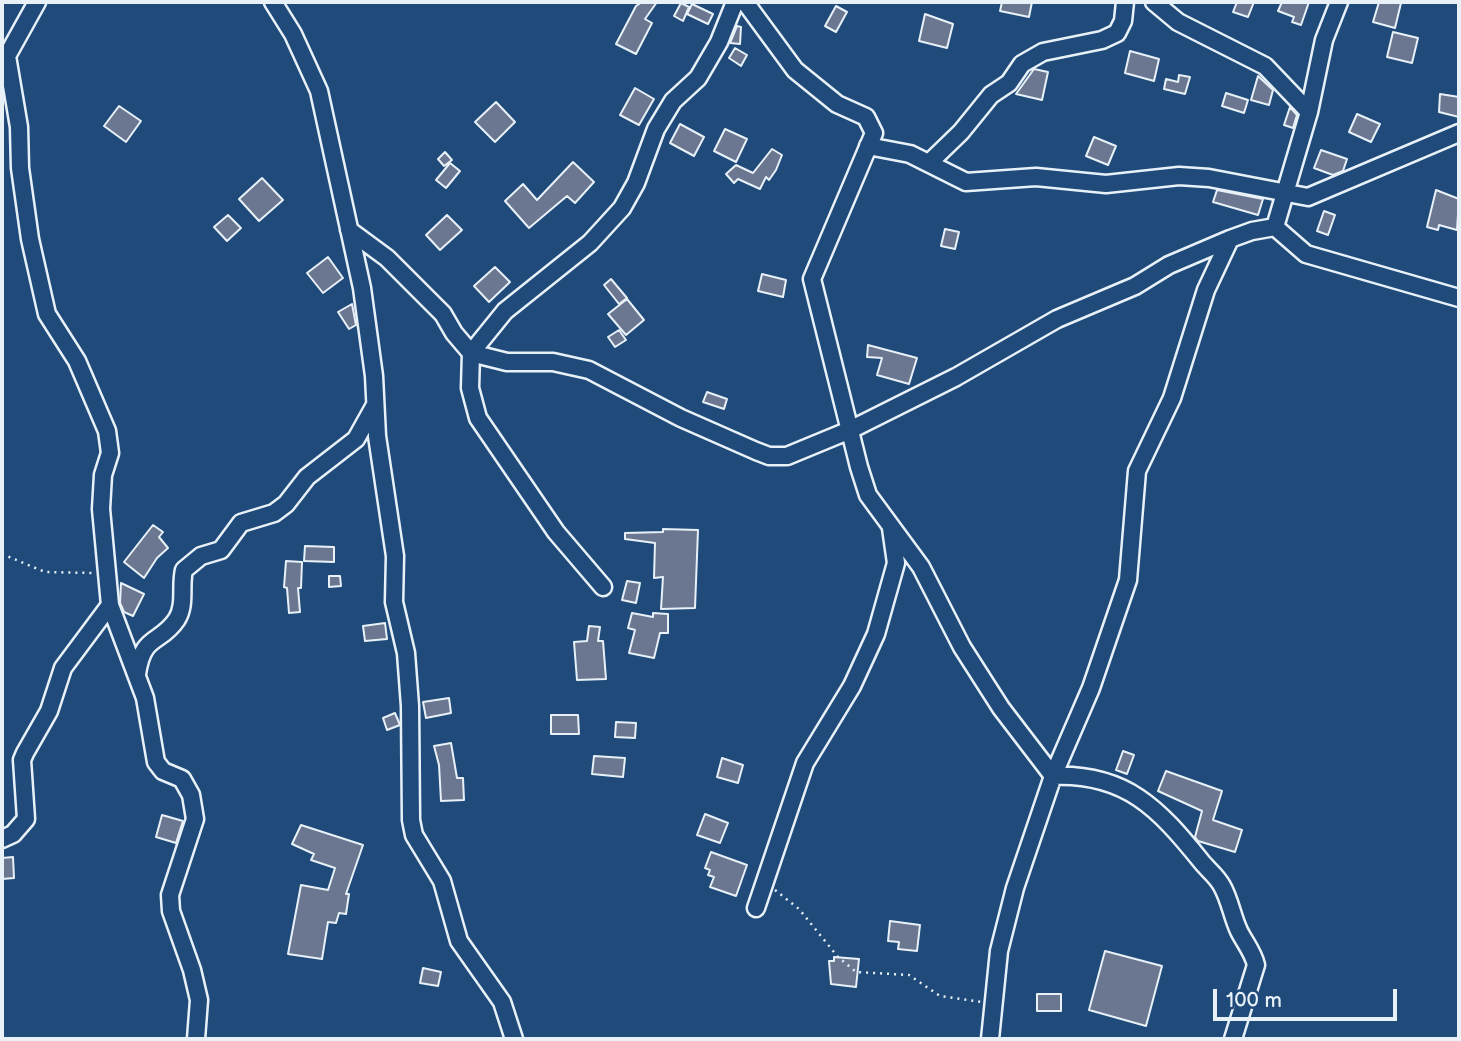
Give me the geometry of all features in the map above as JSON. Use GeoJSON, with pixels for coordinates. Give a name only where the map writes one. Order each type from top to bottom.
{"type":"FeatureCollection","features":[{"type":"Feature","properties":{"kind":"street"},"geometry":{"type":"LineString","coordinates":[[37,2],[8,56],[19,127],[20,168],[30,239],[47,314],[77,362],[107,431],[110,453],[103,475],[101,509],[110,605],[137,674],[156,762],[163,771],[182,779],[191,795],[195,819],[170,895],[171,911],[192,970],[199,1000],[196,1039]]}},
{"type":"Feature","properties":{"kind":"street"},"geometry":{"type":"LineString","coordinates":[[273,2],[293,34],[319,91],[362,288],[395,556],[394,602],[407,666],[411,820],[414,835],[442,881],[453,910],[460,942],[502,1002],[514,1039]]}},
{"type":"Feature","properties":{"kind":"street"},"geometry":{"type":"LineString","coordinates":[[603,587],[556,532],[478,418],[470,388],[471,353],[505,312],[590,243],[622,208],[636,183],[656,128],[673,101],[698,78],[719,42],[736,2]]}},
{"type":"Feature","properties":{"kind":"street"},"geometry":{"type":"LineString","coordinates":[[745,2],[795,70],[837,104],[866,117],[874,133],[812,279],[868,495],[921,567],[962,647],[1001,708],[1053,776]]}},
{"type":"Feature","properties":{"kind":"street"},"geometry":{"type":"LineString","coordinates":[[930,162],[961,132],[991,95],[1009,83],[1022,64],[1043,52],[1102,40],[1117,33],[1123,21],[1125,2]]}},
{"type":"Feature","properties":{"kind":"street"},"geometry":{"type":"LineString","coordinates":[[1154,2],[1178,22],[1265,66],[1309,112]]}},
{"type":"Feature","properties":{"kind":"street"},"geometry":{"type":"LineString","coordinates":[[1275,227],[1309,112],[1324,40],[1339,2]]}},
{"type":"Feature","properties":{"kind":"street"},"geometry":{"type":"LineString","coordinates":[[868,146],[930,162],[966,181],[1036,177],[1106,184],[1179,176],[1209,178],[1308,197],[1329,191],[1365,172],[1459,133]]}},
{"type":"Feature","properties":{"kind":"street"},"geometry":{"type":"LineString","coordinates":[[349,230],[387,258],[443,314],[454,333],[471,353],[507,362],[553,362],[589,370],[681,418],[769,456],[787,456],[850,430],[956,377],[1057,319],[1135,286],[1169,265],[1252,230],[1275,227],[1306,254],[1459,298]]}},
{"type":"Feature","properties":{"kind":"street"},"geometry":{"type":"LineString","coordinates":[[990,1039],[999,951],[1015,888],[1053,776],[1091,688],[1128,579],[1137,471],[1172,398],[1206,290],[1230,239]]}},
{"type":"Feature","properties":{"kind":"street"},"geometry":{"type":"LineString","coordinates":[[137,674],[140,654],[147,644],[177,619],[183,604],[184,570],[201,556],[221,550],[241,523],[274,513],[286,504],[307,477],[356,439],[376,405]]}},
{"type":"Feature","properties":{"kind":"street"},"geometry":{"type":"LineString","coordinates":[[756,908],[767,883],[805,763],[852,686],[876,634],[897,563],[890,525]]}},
{"type":"Feature","properties":{"kind":"street"},"geometry":{"type":"LineString","coordinates":[[2,839],[13,834],[26,819],[22,760],[49,712],[63,668],[110,605]]}},
{"type":"Feature","properties":{"kind":"street"},"geometry":{"type":"LineString","coordinates":[[1053,776],[1076,775],[1101,781],[1146,801],[1181,833],[1220,882],[1238,929],[1253,953],[1256,965],[1233,1039]]}},
{"type":"Feature","properties":{"kind":"path"},"geometry":{"type":"LineString","coordinates":[[2,554],[46,572],[108,575]]}},
{"type":"Feature","properties":{"kind":"path"},"geometry":{"type":"LineString","coordinates":[[767,883],[799,909],[838,957],[856,972],[909,975],[940,996],[980,1002],[995,997]]}},
{"type":"Feature","properties":{"kind":"building"},"geometry":{"type":"Polygon","coordinates":[[[642,2],[657,2],[645,19],[652,23],[636,54],[616,44],[636,6],[642,2]]]}},
{"type":"Feature","properties":{"kind":"building"},"geometry":{"type":"Polygon","coordinates":[[[1002,2],[1032,2],[1029,17],[1000,11],[1002,2]]]}},
{"type":"Feature","properties":{"kind":"building"},"geometry":{"type":"Polygon","coordinates":[[[1237,2],[1254,2],[1248,17],[1233,12],[1237,2]]]}},
{"type":"Feature","properties":{"kind":"building"},"geometry":{"type":"Polygon","coordinates":[[[1282,2],[1309,2],[1301,25],[1292,22],[1294,17],[1278,11],[1282,2]]]}},
{"type":"Feature","properties":{"kind":"building"},"geometry":{"type":"Polygon","coordinates":[[[1379,2],[1401,3],[1395,28],[1373,22],[1379,2]]]}},
{"type":"Feature","properties":{"kind":"building"},"geometry":{"type":"Polygon","coordinates":[[[681,3],[689,7],[683,21],[674,16],[681,3]]]}},
{"type":"Feature","properties":{"kind":"building"},"geometry":{"type":"Polygon","coordinates":[[[692,4],[713,14],[708,24],[687,14],[692,4]]]}},
{"type":"Feature","properties":{"kind":"building"},"geometry":{"type":"Polygon","coordinates":[[[836,6],[847,12],[836,32],[825,26],[836,6]]]}},
{"type":"Feature","properties":{"kind":"building"},"geometry":{"type":"Polygon","coordinates":[[[925,14],[953,24],[947,48],[919,41],[925,14]]]}},
{"type":"Feature","properties":{"kind":"building"},"geometry":{"type":"Polygon","coordinates":[[[737,26],[741,27],[740,44],[730,43],[737,26]]]}},
{"type":"Feature","properties":{"kind":"building"},"geometry":{"type":"Polygon","coordinates":[[[1393,32],[1418,38],[1412,63],[1387,57],[1393,32]]]}},
{"type":"Feature","properties":{"kind":"building"},"geometry":{"type":"Polygon","coordinates":[[[735,48],[747,55],[741,66],[729,58],[735,48]]]}},
{"type":"Feature","properties":{"kind":"building"},"geometry":{"type":"Polygon","coordinates":[[[1130,51],[1159,59],[1154,81],[1125,73],[1130,51]]]}},
{"type":"Feature","properties":{"kind":"building"},"geometry":{"type":"Polygon","coordinates":[[[1034,69],[1048,72],[1042,100],[1016,94],[1034,69]]]}},
{"type":"Feature","properties":{"kind":"building"},"geometry":{"type":"Polygon","coordinates":[[[1179,75],[1190,77],[1185,94],[1164,89],[1166,79],[1178,82],[1179,75]]]}},
{"type":"Feature","properties":{"kind":"building"},"geometry":{"type":"Polygon","coordinates":[[[1258,76],[1273,90],[1269,105],[1251,100],[1258,76]]]}},
{"type":"Feature","properties":{"kind":"building"},"geometry":{"type":"Polygon","coordinates":[[[635,88],[654,99],[639,125],[620,115],[635,88]]]}},
{"type":"Feature","properties":{"kind":"building"},"geometry":{"type":"Polygon","coordinates":[[[1226,93],[1248,100],[1244,113],[1222,106],[1226,93]]]}},
{"type":"Feature","properties":{"kind":"building"},"geometry":{"type":"Polygon","coordinates":[[[1440,94],[1459,97],[1459,117],[1439,112],[1440,94]]]}},
{"type":"Feature","properties":{"kind":"building"},"geometry":{"type":"Polygon","coordinates":[[[496,102],[515,122],[495,142],[475,122],[496,102]]]}},
{"type":"Feature","properties":{"kind":"building"},"geometry":{"type":"Polygon","coordinates":[[[119,106],[141,121],[126,142],[104,126],[119,106]]]}},
{"type":"Feature","properties":{"kind":"building"},"geometry":{"type":"Polygon","coordinates":[[[1290,107],[1297,115],[1293,128],[1284,125],[1290,107]]]}},
{"type":"Feature","properties":{"kind":"building"},"geometry":{"type":"Polygon","coordinates":[[[1357,114],[1380,124],[1371,142],[1349,132],[1357,114]]]}},
{"type":"Feature","properties":{"kind":"building"},"geometry":{"type":"Polygon","coordinates":[[[680,124],[704,137],[694,156],[670,143],[680,124]]]}},
{"type":"Feature","properties":{"kind":"building"},"geometry":{"type":"Polygon","coordinates":[[[725,129],[747,139],[736,162],[714,151],[725,129]]]}},
{"type":"Feature","properties":{"kind":"building"},"geometry":{"type":"Polygon","coordinates":[[[1094,137],[1116,146],[1108,165],[1086,156],[1094,137]]]}},
{"type":"Feature","properties":{"kind":"building"},"geometry":{"type":"Polygon","coordinates":[[[772,149],[782,155],[776,170],[769,180],[766,177],[760,189],[738,179],[734,183],[726,174],[736,165],[753,173],[772,149]]]}},
{"type":"Feature","properties":{"kind":"building"},"geometry":{"type":"Polygon","coordinates":[[[1321,150],[1347,159],[1343,171],[1333,175],[1314,168],[1321,150]]]}},
{"type":"Feature","properties":{"kind":"building"},"geometry":{"type":"Polygon","coordinates":[[[445,152],[452,160],[444,166],[438,159],[445,152]]]}},
{"type":"Feature","properties":{"kind":"building"},"geometry":{"type":"Polygon","coordinates":[[[573,162],[594,182],[575,203],[567,196],[529,228],[505,201],[523,184],[537,200],[573,162]]]}},
{"type":"Feature","properties":{"kind":"building"},"geometry":{"type":"Polygon","coordinates":[[[450,163],[460,171],[446,188],[436,180],[450,163]]]}},
{"type":"Feature","properties":{"kind":"building"},"geometry":{"type":"Polygon","coordinates":[[[262,178],[283,200],[259,221],[239,199],[262,178]]]}},
{"type":"Feature","properties":{"kind":"building"},"geometry":{"type":"Polygon","coordinates":[[[1217,190],[1263,199],[1258,215],[1213,202],[1217,190]]]}},
{"type":"Feature","properties":{"kind":"building"},"geometry":{"type":"Polygon","coordinates":[[[1436,190],[1459,199],[1457,230],[1439,225],[1438,230],[1427,227],[1436,190]]]}},
{"type":"Feature","properties":{"kind":"building"},"geometry":{"type":"Polygon","coordinates":[[[1324,211],[1335,215],[1328,235],[1317,231],[1324,211]]]}},
{"type":"Feature","properties":{"kind":"building"},"geometry":{"type":"Polygon","coordinates":[[[228,215],[241,228],[227,241],[214,227],[228,215]]]}},
{"type":"Feature","properties":{"kind":"building"},"geometry":{"type":"Polygon","coordinates":[[[447,215],[462,230],[440,250],[426,235],[447,215]]]}},
{"type":"Feature","properties":{"kind":"building"},"geometry":{"type":"Polygon","coordinates":[[[945,229],[959,232],[955,249],[941,246],[945,229]]]}},
{"type":"Feature","properties":{"kind":"building"},"geometry":{"type":"Polygon","coordinates":[[[328,257],[343,278],[323,293],[307,273],[328,257]]]}},
{"type":"Feature","properties":{"kind":"building"},"geometry":{"type":"Polygon","coordinates":[[[495,267],[510,282],[489,302],[474,286],[495,267]]]}},
{"type":"Feature","properties":{"kind":"building"},"geometry":{"type":"Polygon","coordinates":[[[762,274],[786,280],[783,297],[758,291],[762,274]]]}},
{"type":"Feature","properties":{"kind":"building"},"geometry":{"type":"Polygon","coordinates":[[[611,279],[627,298],[619,304],[604,285],[611,279]]]}},
{"type":"Feature","properties":{"kind":"building"},"geometry":{"type":"Polygon","coordinates":[[[627,299],[644,320],[626,335],[608,314],[627,299]]]}},
{"type":"Feature","properties":{"kind":"building"},"geometry":{"type":"Polygon","coordinates":[[[352,304],[356,325],[349,329],[338,312],[352,304]]]}},
{"type":"Feature","properties":{"kind":"building"},"geometry":{"type":"Polygon","coordinates":[[[619,330],[626,340],[615,347],[608,337],[619,330]]]}},
{"type":"Feature","properties":{"kind":"building"},"geometry":{"type":"Polygon","coordinates":[[[868,345],[917,358],[909,384],[877,375],[882,358],[867,357],[868,345]]]}},
{"type":"Feature","properties":{"kind":"building"},"geometry":{"type":"Polygon","coordinates":[[[707,392],[727,399],[724,409],[703,402],[707,392]]]}},
{"type":"Feature","properties":{"kind":"building"},"geometry":{"type":"Polygon","coordinates":[[[153,525],[163,532],[159,537],[168,548],[157,558],[144,578],[124,562],[153,525]]]}},
{"type":"Feature","properties":{"kind":"building"},"geometry":{"type":"Polygon","coordinates":[[[663,529],[698,530],[695,608],[661,609],[663,577],[654,578],[655,543],[625,539],[625,533],[663,532],[663,529]]]}},
{"type":"Feature","properties":{"kind":"building"},"geometry":{"type":"Polygon","coordinates":[[[305,546],[334,547],[334,562],[304,561],[305,546]]]}},
{"type":"Feature","properties":{"kind":"building"},"geometry":{"type":"Polygon","coordinates":[[[286,561],[302,562],[301,588],[298,588],[300,612],[289,613],[287,588],[284,587],[286,561]]]}},
{"type":"Feature","properties":{"kind":"building"},"geometry":{"type":"Polygon","coordinates":[[[329,576],[340,576],[341,586],[329,587],[329,576]]]}},
{"type":"Feature","properties":{"kind":"building"},"geometry":{"type":"Polygon","coordinates":[[[627,581],[640,583],[636,603],[622,600],[627,581]]]}},
{"type":"Feature","properties":{"kind":"building"},"geometry":{"type":"Polygon","coordinates":[[[121,583],[144,594],[133,616],[124,612],[120,603],[121,583]]]}},
{"type":"Feature","properties":{"kind":"building"},"geometry":{"type":"Polygon","coordinates":[[[632,613],[653,617],[653,613],[668,614],[668,633],[660,633],[654,658],[629,653],[635,630],[628,628],[632,613]]]}},
{"type":"Feature","properties":{"kind":"building"},"geometry":{"type":"Polygon","coordinates":[[[385,623],[387,639],[365,641],[363,626],[385,623]]]}},
{"type":"Feature","properties":{"kind":"building"},"geometry":{"type":"Polygon","coordinates":[[[589,626],[600,627],[598,641],[603,641],[606,679],[577,680],[574,642],[587,641],[589,626]]]}},
{"type":"Feature","properties":{"kind":"building"},"geometry":{"type":"Polygon","coordinates":[[[449,698],[451,713],[426,718],[423,702],[449,698]]]}},
{"type":"Feature","properties":{"kind":"building"},"geometry":{"type":"Polygon","coordinates":[[[395,713],[400,725],[387,730],[383,718],[395,713]]]}},
{"type":"Feature","properties":{"kind":"building"},"geometry":{"type":"Polygon","coordinates":[[[551,715],[578,715],[579,734],[551,734],[551,715]]]}},
{"type":"Feature","properties":{"kind":"building"},"geometry":{"type":"Polygon","coordinates":[[[616,722],[636,723],[635,738],[615,737],[616,722]]]}},
{"type":"Feature","properties":{"kind":"building"},"geometry":{"type":"Polygon","coordinates":[[[451,743],[457,778],[463,778],[464,800],[441,801],[439,765],[434,746],[451,743]]]}},
{"type":"Feature","properties":{"kind":"building"},"geometry":{"type":"Polygon","coordinates":[[[1123,751],[1134,755],[1127,774],[1116,770],[1123,751]]]}},
{"type":"Feature","properties":{"kind":"building"},"geometry":{"type":"Polygon","coordinates":[[[594,756],[625,758],[623,777],[592,774],[594,756]]]}},
{"type":"Feature","properties":{"kind":"building"},"geometry":{"type":"Polygon","coordinates":[[[722,758],[743,765],[738,783],[717,777],[722,758]]]}},
{"type":"Feature","properties":{"kind":"building"},"geometry":{"type":"Polygon","coordinates":[[[1166,771],[1222,791],[1213,820],[1242,830],[1235,852],[1198,841],[1195,837],[1202,811],[1158,791],[1166,771]]]}},
{"type":"Feature","properties":{"kind":"building"},"geometry":{"type":"Polygon","coordinates":[[[705,814],[728,823],[720,843],[697,835],[705,814]]]}},
{"type":"Feature","properties":{"kind":"building"},"geometry":{"type":"Polygon","coordinates":[[[162,815],[183,821],[176,843],[156,837],[162,815]]]}},
{"type":"Feature","properties":{"kind":"building"},"geometry":{"type":"Polygon","coordinates":[[[301,825],[363,845],[346,894],[349,894],[346,914],[339,913],[336,923],[328,922],[322,959],[288,954],[301,885],[328,890],[335,868],[311,860],[314,854],[292,844],[301,825]]]}},
{"type":"Feature","properties":{"kind":"building"},"geometry":{"type":"Polygon","coordinates":[[[711,852],[747,865],[736,896],[710,887],[714,877],[708,875],[710,870],[705,868],[711,852]]]}},
{"type":"Feature","properties":{"kind":"building"},"geometry":{"type":"Polygon","coordinates":[[[13,857],[14,878],[2,879],[2,858],[13,857]]]}},
{"type":"Feature","properties":{"kind":"building"},"geometry":{"type":"Polygon","coordinates":[[[890,921],[920,925],[917,951],[898,949],[899,942],[888,941],[890,921]]]}},
{"type":"Feature","properties":{"kind":"building"},"geometry":{"type":"Polygon","coordinates":[[[1105,951],[1162,966],[1146,1026],[1089,1010],[1105,951]]]}},
{"type":"Feature","properties":{"kind":"building"},"geometry":{"type":"Polygon","coordinates":[[[834,957],[859,959],[856,987],[831,984],[829,961],[834,961],[834,957]]]}},
{"type":"Feature","properties":{"kind":"building"},"geometry":{"type":"Polygon","coordinates":[[[423,968],[441,972],[438,986],[420,983],[423,968]]]}},
{"type":"Feature","properties":{"kind":"building"},"geometry":{"type":"Polygon","coordinates":[[[1037,994],[1061,994],[1061,1011],[1037,1011],[1037,994]]]}}]}
